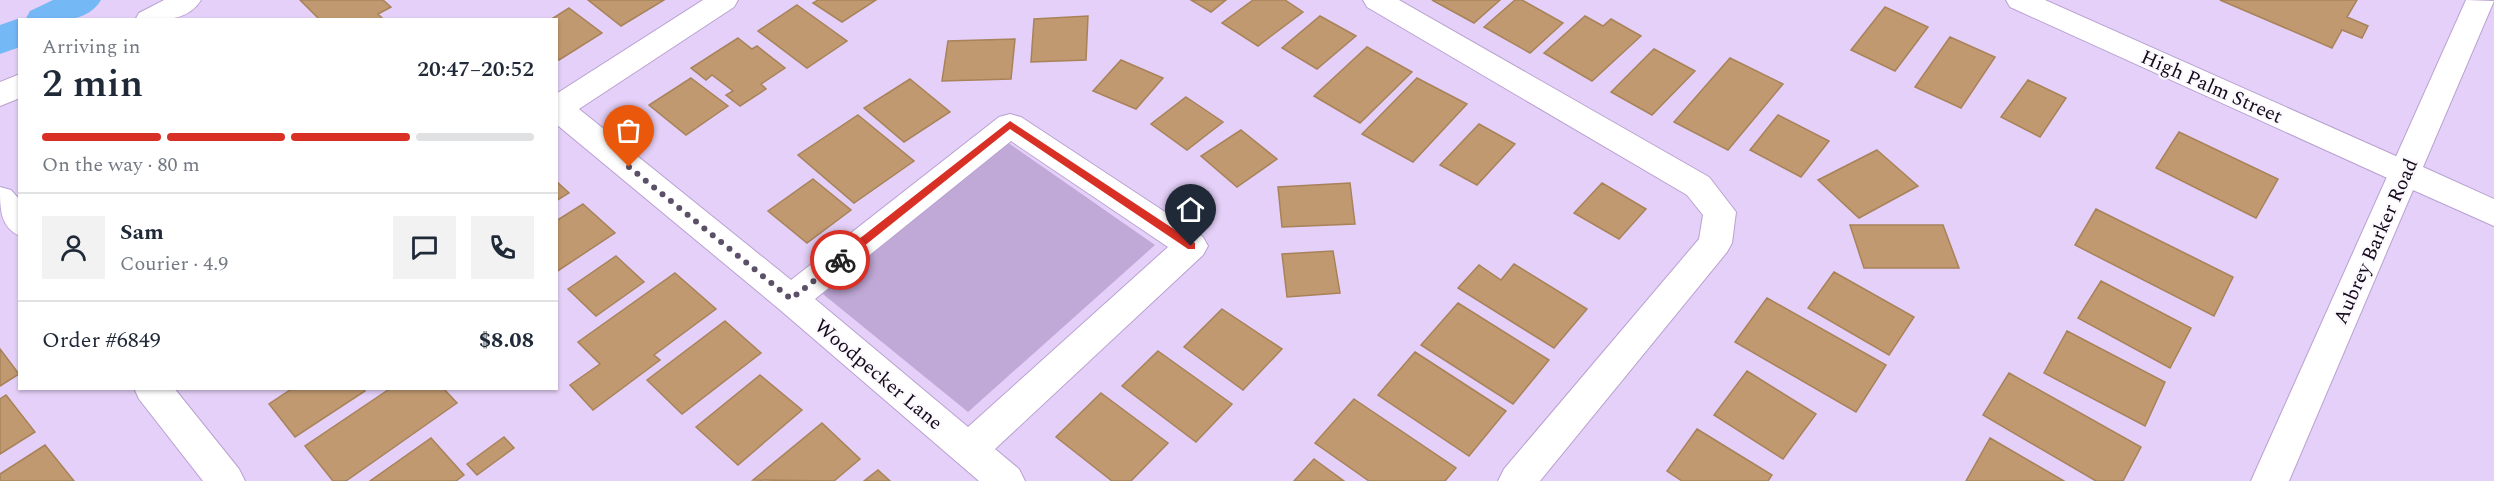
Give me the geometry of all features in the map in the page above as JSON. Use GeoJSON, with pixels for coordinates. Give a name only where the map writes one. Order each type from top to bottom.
{"type":"FeatureCollection","features":[{"type":"Feature","properties":{"kind":"street"},"geometry":{"type":"LineString","coordinates":[[153,18],[187,0]]}},
{"type":"Feature","properties":{"kind":"street"},"geometry":{"type":"LineString","coordinates":[[558,107],[724,0]]}},
{"type":"Feature","properties":{"kind":"street"},"geometry":{"type":"LineString","coordinates":[[1377,0],[1698,186],[1720,212],[1715,243],[1517,481]]}},
{"type":"Feature","properties":{"kind":"street","name":"High Palm Street"},"geometry":{"type":"LineString","coordinates":[[2020,0],[2494,213]]}},
{"type":"Feature","properties":{"kind":"street","name":"Aubrey Barker Road"},"geometry":{"type":"LineString","coordinates":[[2270,481],[2480,0]]}},
{"type":"Feature","properties":{"kind":"street"},"geometry":{"type":"LineString","coordinates":[[0,95],[18,86]]}},
{"type":"Feature","properties":{"kind":"street","name":"Woodpecker Lane"},"geometry":{"type":"LineString","coordinates":[[558,109],[791,299],[1006,481]]}},
{"type":"Feature","properties":{"kind":"street"},"geometry":{"type":"LineString","coordinates":[[791,299],[1010,125],[1191,246],[969,449]]}},
{"type":"Feature","properties":{"kind":"street"},"geometry":{"type":"LineString","coordinates":[[0,199],[18,221]]}},
{"type":"Feature","properties":{"kind":"street"},"geometry":{"type":"LineString","coordinates":[[154,390],[226,481]]}},
{"type":"Feature","properties":{"kind":"shaded area"},"geometry":{"type":"Polygon","coordinates":[[[1007,142],[1155,245],[968,412],[818,290],[1007,142]]]}},
{"type":"Feature","properties":{"kind":"building"},"geometry":{"type":"Polygon","coordinates":[[[300,0],[383,0],[391,7],[378,14],[382,18],[318,18],[300,0]]]}},
{"type":"Feature","properties":{"kind":"building"},"geometry":{"type":"Polygon","coordinates":[[[588,0],[664,0],[621,26],[588,0]]]}},
{"type":"Feature","properties":{"kind":"building"},"geometry":{"type":"Polygon","coordinates":[[[818,0],[876,0],[842,22],[813,3],[818,0]]]}},
{"type":"Feature","properties":{"kind":"building"},"geometry":{"type":"Polygon","coordinates":[[[1191,0],[1226,0],[1211,12],[1191,0]]]}},
{"type":"Feature","properties":{"kind":"building"},"geometry":{"type":"Polygon","coordinates":[[[1253,0],[1285,0],[1303,12],[1258,46],[1222,23],[1253,0]]]}},
{"type":"Feature","properties":{"kind":"building"},"geometry":{"type":"Polygon","coordinates":[[[1432,0],[1500,0],[1474,23],[1432,0]]]}},
{"type":"Feature","properties":{"kind":"building"},"geometry":{"type":"Polygon","coordinates":[[[1515,0],[1522,0],[1563,23],[1530,53],[1484,27],[1515,0]]]}},
{"type":"Feature","properties":{"kind":"building"},"geometry":{"type":"Polygon","coordinates":[[[2220,0],[2357,0],[2347,17],[2368,26],[2362,38],[2342,30],[2332,48],[2220,0]]]}},
{"type":"Feature","properties":{"kind":"building"},"geometry":{"type":"Polygon","coordinates":[[[797,5],[847,41],[807,68],[758,31],[797,5]]]}},
{"type":"Feature","properties":{"kind":"building"},"geometry":{"type":"Polygon","coordinates":[[[1885,7],[1928,27],[1895,71],[1851,50],[1885,7]]]}},
{"type":"Feature","properties":{"kind":"building"},"geometry":{"type":"Polygon","coordinates":[[[569,8],[602,33],[559,60],[558,18],[553,18],[569,8]]]}},
{"type":"Feature","properties":{"kind":"building"},"geometry":{"type":"Polygon","coordinates":[[[1088,16],[1086,60],[1031,62],[1034,19],[1088,16]]]}},
{"type":"Feature","properties":{"kind":"building"},"geometry":{"type":"Polygon","coordinates":[[[1320,16],[1356,36],[1317,69],[1282,48],[1320,16]]]}},
{"type":"Feature","properties":{"kind":"building"},"geometry":{"type":"Polygon","coordinates":[[[1585,16],[1603,26],[1611,19],[1641,36],[1592,81],[1544,53],[1585,16]]]}},
{"type":"Feature","properties":{"kind":"building"},"geometry":{"type":"Polygon","coordinates":[[[1950,37],[1995,57],[1961,108],[1915,87],[1950,37]]]}},
{"type":"Feature","properties":{"kind":"building"},"geometry":{"type":"Polygon","coordinates":[[[738,38],[752,49],[757,46],[785,68],[761,84],[766,89],[740,106],[726,95],[733,91],[712,75],[706,80],[691,68],[738,38]]]}},
{"type":"Feature","properties":{"kind":"building"},"geometry":{"type":"Polygon","coordinates":[[[1015,39],[1011,79],[942,81],[948,41],[1015,39]]]}},
{"type":"Feature","properties":{"kind":"building"},"geometry":{"type":"Polygon","coordinates":[[[1367,47],[1412,72],[1360,123],[1314,96],[1367,47]]]}},
{"type":"Feature","properties":{"kind":"building"},"geometry":{"type":"Polygon","coordinates":[[[1654,49],[1695,71],[1652,115],[1611,92],[1654,49]]]}},
{"type":"Feature","properties":{"kind":"building"},"geometry":{"type":"Polygon","coordinates":[[[1730,58],[1783,84],[1728,150],[1674,122],[1730,58]]]}},
{"type":"Feature","properties":{"kind":"building"},"geometry":{"type":"Polygon","coordinates":[[[1121,60],[1163,78],[1136,109],[1093,91],[1121,60]]]}},
{"type":"Feature","properties":{"kind":"building"},"geometry":{"type":"Polygon","coordinates":[[[691,78],[728,106],[686,135],[649,105],[691,78]]]}},
{"type":"Feature","properties":{"kind":"building"},"geometry":{"type":"Polygon","coordinates":[[[1417,78],[1467,104],[1413,162],[1362,134],[1417,78]]]}},
{"type":"Feature","properties":{"kind":"building"},"geometry":{"type":"Polygon","coordinates":[[[910,79],[950,112],[904,142],[864,108],[910,79]]]}},
{"type":"Feature","properties":{"kind":"building"},"geometry":{"type":"Polygon","coordinates":[[[2028,80],[2066,98],[2040,137],[2001,117],[2028,80]]]}},
{"type":"Feature","properties":{"kind":"building"},"geometry":{"type":"Polygon","coordinates":[[[1186,97],[1223,122],[1187,150],[1151,124],[1186,97]]]}},
{"type":"Feature","properties":{"kind":"building"},"geometry":{"type":"Polygon","coordinates":[[[858,115],[914,161],[854,203],[798,155],[858,115]]]}},
{"type":"Feature","properties":{"kind":"building"},"geometry":{"type":"Polygon","coordinates":[[[1778,115],[1829,141],[1801,177],[1750,150],[1778,115]]]}},
{"type":"Feature","properties":{"kind":"building"},"geometry":{"type":"Polygon","coordinates":[[[1479,124],[1515,144],[1477,185],[1440,165],[1479,124]]]}},
{"type":"Feature","properties":{"kind":"building"},"geometry":{"type":"Polygon","coordinates":[[[1241,130],[1277,159],[1237,187],[1201,156],[1241,130]]]}},
{"type":"Feature","properties":{"kind":"building"},"geometry":{"type":"Polygon","coordinates":[[[2179,132],[2278,179],[2256,218],[2156,168],[2179,132]]]}},
{"type":"Feature","properties":{"kind":"building"},"geometry":{"type":"Polygon","coordinates":[[[1877,150],[1918,186],[1859,218],[1818,180],[1877,150]]]}},
{"type":"Feature","properties":{"kind":"building"},"geometry":{"type":"Polygon","coordinates":[[[813,179],[851,210],[807,243],[768,211],[813,179]]]}},
{"type":"Feature","properties":{"kind":"building"},"geometry":{"type":"Polygon","coordinates":[[[558,183],[569,193],[558,200],[558,183]]]}},
{"type":"Feature","properties":{"kind":"building"},"geometry":{"type":"Polygon","coordinates":[[[1350,183],[1355,224],[1282,227],[1278,187],[1350,183]]]}},
{"type":"Feature","properties":{"kind":"building"},"geometry":{"type":"Polygon","coordinates":[[[1602,183],[1646,209],[1619,239],[1574,213],[1602,183]]]}},
{"type":"Feature","properties":{"kind":"building"},"geometry":{"type":"Polygon","coordinates":[[[583,204],[615,233],[558,271],[558,220],[583,204]]]}},
{"type":"Feature","properties":{"kind":"building"},"geometry":{"type":"Polygon","coordinates":[[[2096,209],[2233,277],[2214,316],[2075,245],[2096,209]]]}},
{"type":"Feature","properties":{"kind":"building"},"geometry":{"type":"Polygon","coordinates":[[[1850,225],[1943,225],[1959,268],[1864,268],[1850,225]]]}},
{"type":"Feature","properties":{"kind":"building"},"geometry":{"type":"Polygon","coordinates":[[[1333,251],[1340,293],[1287,297],[1282,254],[1333,251]]]}},
{"type":"Feature","properties":{"kind":"building"},"geometry":{"type":"Polygon","coordinates":[[[616,256],[644,282],[596,316],[568,289],[616,256]]]}},
{"type":"Feature","properties":{"kind":"building"},"geometry":{"type":"Polygon","coordinates":[[[1514,264],[1587,309],[1554,348],[1458,288],[1479,265],[1501,280],[1514,264]]]}},
{"type":"Feature","properties":{"kind":"building"},"geometry":{"type":"Polygon","coordinates":[[[1834,272],[1914,317],[1889,355],[1808,308],[1834,272]]]}},
{"type":"Feature","properties":{"kind":"building"},"geometry":{"type":"Polygon","coordinates":[[[675,273],[716,309],[654,355],[660,360],[593,410],[570,385],[600,364],[578,342],[675,273]]]}},
{"type":"Feature","properties":{"kind":"building"},"geometry":{"type":"Polygon","coordinates":[[[2101,281],[2191,328],[2170,368],[2078,318],[2101,281]]]}},
{"type":"Feature","properties":{"kind":"building"},"geometry":{"type":"Polygon","coordinates":[[[1767,298],[1886,365],[1856,412],[1735,342],[1767,298]]]}},
{"type":"Feature","properties":{"kind":"building"},"geometry":{"type":"Polygon","coordinates":[[[1458,303],[1549,360],[1513,404],[1421,345],[1458,303]]]}},
{"type":"Feature","properties":{"kind":"building"},"geometry":{"type":"Polygon","coordinates":[[[1222,309],[1282,349],[1243,390],[1184,347],[1222,309]]]}},
{"type":"Feature","properties":{"kind":"building"},"geometry":{"type":"Polygon","coordinates":[[[725,321],[761,353],[682,414],[647,380],[725,321]]]}},
{"type":"Feature","properties":{"kind":"building"},"geometry":{"type":"Polygon","coordinates":[[[2067,331],[2165,382],[2145,426],[2044,373],[2067,331]]]}},
{"type":"Feature","properties":{"kind":"building"},"geometry":{"type":"Polygon","coordinates":[[[0,349],[18,375],[0,386],[0,349]]]}},
{"type":"Feature","properties":{"kind":"building"},"geometry":{"type":"Polygon","coordinates":[[[1158,351],[1232,404],[1196,442],[1122,386],[1158,351]]]}},
{"type":"Feature","properties":{"kind":"building"},"geometry":{"type":"Polygon","coordinates":[[[1415,352],[1506,411],[1469,456],[1378,395],[1415,352]]]}},
{"type":"Feature","properties":{"kind":"building"},"geometry":{"type":"Polygon","coordinates":[[[1747,371],[1816,414],[1783,459],[1714,415],[1747,371]]]}},
{"type":"Feature","properties":{"kind":"building"},"geometry":{"type":"Polygon","coordinates":[[[2009,373],[2141,447],[2123,481],[2096,481],[1983,415],[2009,373]]]}},
{"type":"Feature","properties":{"kind":"building"},"geometry":{"type":"Polygon","coordinates":[[[760,375],[802,410],[738,465],[696,427],[760,375]]]}},
{"type":"Feature","properties":{"kind":"building"},"geometry":{"type":"Polygon","coordinates":[[[290,390],[365,391],[295,437],[269,404],[290,390]]]}},
{"type":"Feature","properties":{"kind":"building"},"geometry":{"type":"Polygon","coordinates":[[[388,390],[445,390],[457,403],[346,481],[333,481],[305,446],[388,390]]]}},
{"type":"Feature","properties":{"kind":"building"},"geometry":{"type":"Polygon","coordinates":[[[1101,393],[1168,443],[1131,481],[1112,481],[1056,437],[1101,393]]]}},
{"type":"Feature","properties":{"kind":"building"},"geometry":{"type":"Polygon","coordinates":[[[6,395],[35,432],[0,454],[0,399],[6,395]]]}},
{"type":"Feature","properties":{"kind":"building"},"geometry":{"type":"Polygon","coordinates":[[[1354,399],[1456,468],[1445,481],[1369,481],[1315,443],[1354,399]]]}},
{"type":"Feature","properties":{"kind":"building"},"geometry":{"type":"Polygon","coordinates":[[[822,423],[860,459],[834,481],[753,480],[822,423]]]}},
{"type":"Feature","properties":{"kind":"building"},"geometry":{"type":"Polygon","coordinates":[[[1697,429],[1772,475],[1768,481],[1682,481],[1667,471],[1697,429]]]}},
{"type":"Feature","properties":{"kind":"building"},"geometry":{"type":"Polygon","coordinates":[[[504,437],[514,448],[477,475],[467,464],[504,437]]]}},
{"type":"Feature","properties":{"kind":"building"},"geometry":{"type":"Polygon","coordinates":[[[431,438],[464,475],[456,481],[370,481],[431,438]]]}},
{"type":"Feature","properties":{"kind":"building"},"geometry":{"type":"Polygon","coordinates":[[[1990,438],[2064,481],[1966,481],[1990,438]]]}},
{"type":"Feature","properties":{"kind":"building"},"geometry":{"type":"Polygon","coordinates":[[[45,445],[74,481],[0,481],[0,474],[45,445]]]}},
{"type":"Feature","properties":{"kind":"building"},"geometry":{"type":"Polygon","coordinates":[[[1314,459],[1344,481],[1294,481],[1314,459]]]}},
{"type":"Feature","properties":{"kind":"building"},"geometry":{"type":"Polygon","coordinates":[[[878,470],[890,481],[864,481],[878,470]]]}},
{"type":"Feature","properties":{"kind":"waterway"},"geometry":{"type":"LineString","coordinates":[[47,18],[83,0]]}},
{"type":"Feature","properties":{"kind":"waterway"},"geometry":{"type":"LineString","coordinates":[[0,41],[18,32]]}},
{"type":"Feature","properties":{"kind":"way so far"},"geometry":{"type":"LineString","coordinates":[[629,167],[791,299],[840,260]]}},
{"type":"Feature","properties":{"kind":"route"},"geometry":{"type":"LineString","coordinates":[[840,260],[1010,125],[1191,246]]}}]}
